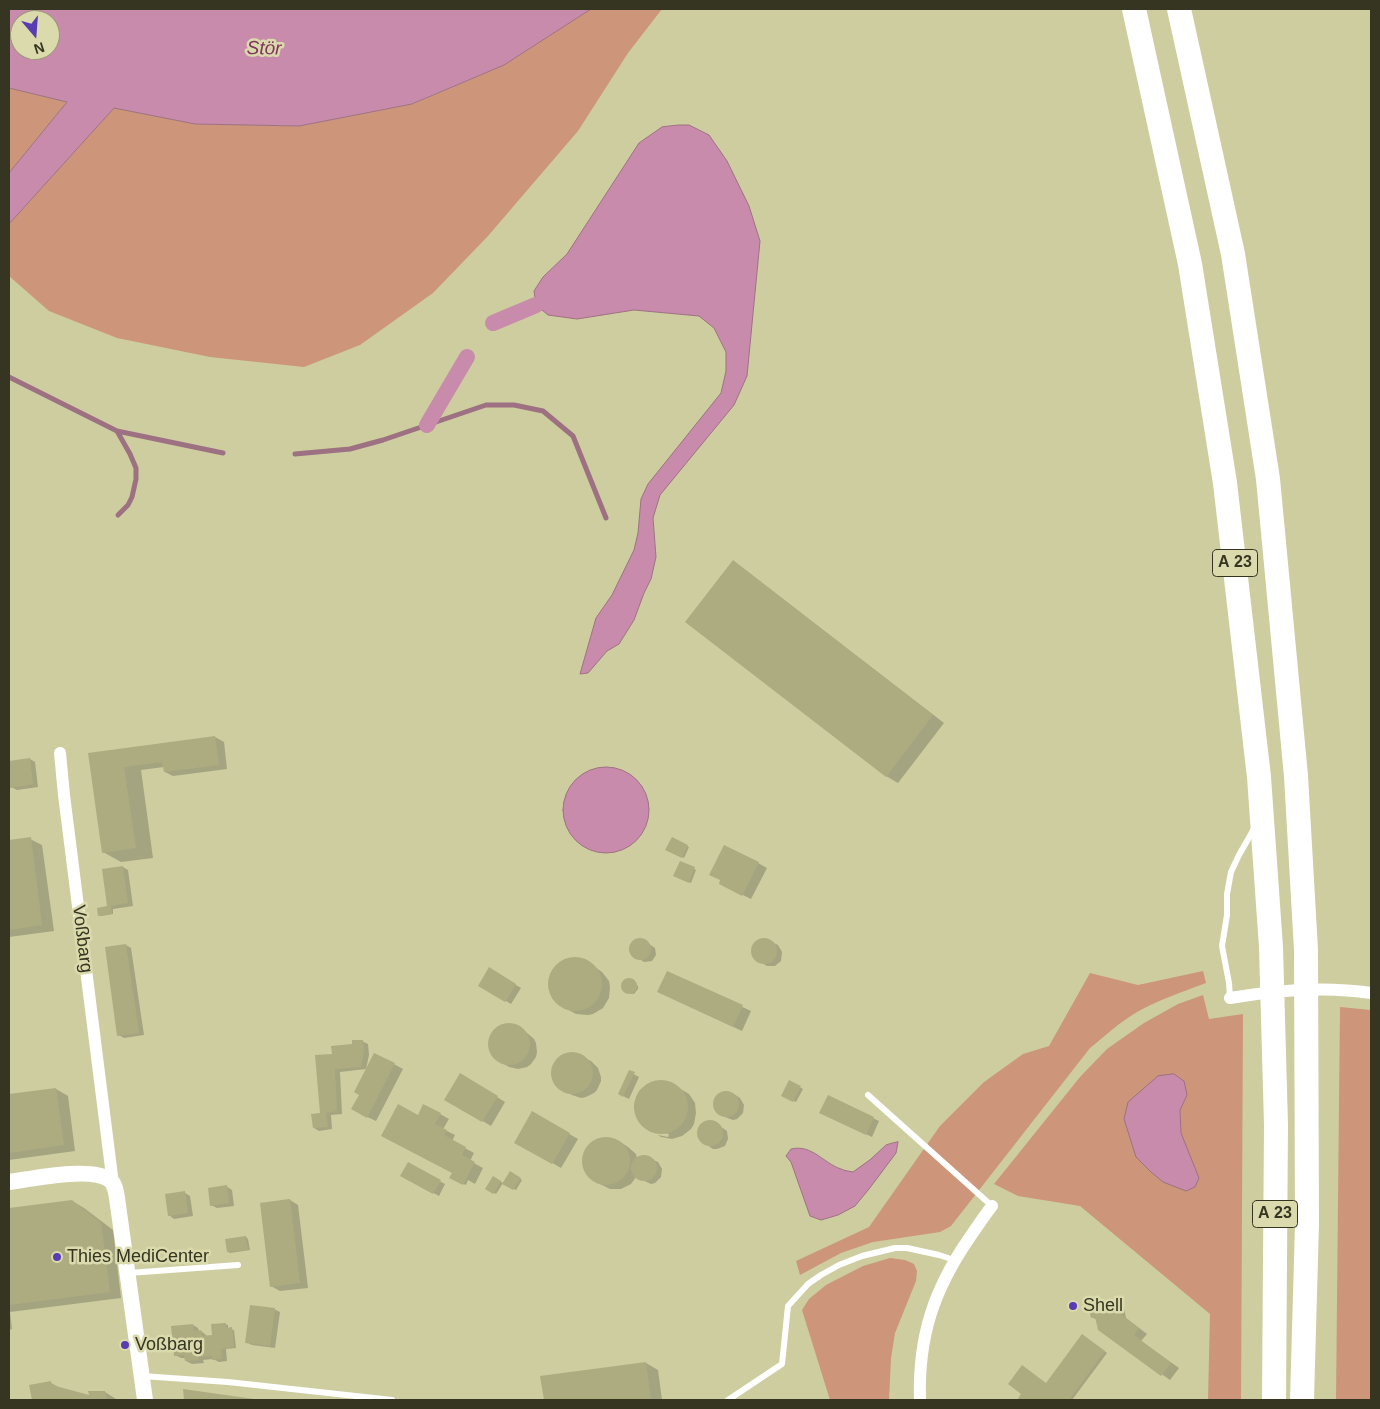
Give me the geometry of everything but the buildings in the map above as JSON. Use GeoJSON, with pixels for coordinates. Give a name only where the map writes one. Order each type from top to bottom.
{"type":"FeatureCollection","features":[{"type":"Feature","properties":{"kind":"highway","name":"A 23"},"geometry":{"type":"LineString","coordinates":[[1134,9],[1190,264],[1225,483],[1259,777],[1271,947],[1276,1124],[1274,1400]]}},
{"type":"Feature","properties":{"kind":"highway","name":"A 23"},"geometry":{"type":"LineString","coordinates":[[1179,9],[1233,254],[1268,479],[1296,786],[1306,950],[1307,1234],[1302,1400]]}},
{"type":"Feature","properties":{"kind":"street","name":"Voßbarg"},"geometry":{"type":"LineString","coordinates":[[60,753],[113,1184]]}},
{"type":"Feature","properties":{"kind":"street"},"geometry":{"type":"LineString","coordinates":[[1230,998],[1284,991],[1320,990],[1371,993]]}},
{"type":"Feature","properties":{"kind":"street"},"geometry":{"type":"LineString","coordinates":[[9,1182],[86,1174],[104,1177],[113,1184],[116,1191],[145,1400]]}},
{"type":"Feature","properties":{"kind":"street"},"geometry":{"type":"LineString","coordinates":[[920,1400],[920,1372],[926,1330],[934,1302],[954,1260],[992,1206]]}},
{"type":"Feature","properties":{"kind":"lane"},"geometry":{"type":"LineString","coordinates":[[1230,998],[1222,946],[1231,872],[1270,802]]}},
{"type":"Feature","properties":{"kind":"lane"},"geometry":{"type":"LineString","coordinates":[[868,1095],[992,1206]]}},
{"type":"Feature","properties":{"kind":"lane"},"geometry":{"type":"LineString","coordinates":[[728,1400],[782,1364],[788,1306],[808,1284],[821,1275],[839,1265],[862,1256],[895,1248],[907,1248],[954,1260]]}},
{"type":"Feature","properties":{"kind":"lane"},"geometry":{"type":"LineString","coordinates":[[128,1273],[238,1265]]}},
{"type":"Feature","properties":{"kind":"lane"},"geometry":{"type":"LineString","coordinates":[[141,1376],[228,1382],[392,1400]]}},
{"type":"Feature","properties":{"kind":"shaded area"},"geometry":{"type":"Polygon","coordinates":[[[591,9],[662,9],[628,53],[578,131],[488,236],[433,293],[360,345],[304,367],[210,357],[117,338],[49,311],[9,276],[9,224],[114,108],[195,124],[299,126],[413,104],[504,65],[591,9]]]}},
{"type":"Feature","properties":{"kind":"shaded area"},"geometry":{"type":"Polygon","coordinates":[[[9,88],[67,102],[9,173],[9,88]]]}},
{"type":"Feature","properties":{"kind":"shaded area"},"geometry":{"type":"Polygon","coordinates":[[[1203,971],[1206,983],[1137,1012],[1090,1048],[951,1226],[940,1232],[873,1242],[841,1253],[800,1275],[796,1261],[869,1227],[940,1126],[984,1082],[1023,1054],[1049,1046],[1090,973],[1138,985],[1203,971]]]}},
{"type":"Feature","properties":{"kind":"shaded area"},"geometry":{"type":"Polygon","coordinates":[[[1203,995],[1209,1019],[1243,1014],[1241,1400],[1208,1400],[1210,1314],[1080,1206],[1018,1196],[994,1184],[1080,1077],[1107,1049],[1144,1023],[1178,1004],[1203,995]],[[1158,1076],[1199,1178],[1181,1133],[1180,1110],[1187,1095],[1158,1076]]]}},
{"type":"Feature","properties":{"kind":"shaded area"},"geometry":{"type":"Polygon","coordinates":[[[1340,1007],[1371,1010],[1371,1400],[1336,1400],[1340,1007]]]}},
{"type":"Feature","properties":{"kind":"shaded area"},"geometry":{"type":"Polygon","coordinates":[[[890,1258],[905,1260],[914,1264],[917,1271],[916,1281],[895,1333],[891,1358],[889,1400],[830,1400],[802,1310],[809,1299],[826,1285],[863,1266],[890,1258]]]}},
{"type":"Feature","properties":{"kind":"water","name":"Stör"},"geometry":{"type":"Polygon","coordinates":[[[9,9],[591,9],[504,65],[412,104],[299,126],[195,124],[114,108],[9,224],[9,173],[67,102],[9,88],[9,9]]]}},
{"type":"Feature","properties":{"kind":"water"},"geometry":{"type":"Polygon","coordinates":[[[689,125],[709,135],[727,161],[749,206],[760,241],[747,376],[734,405],[660,495],[653,518],[656,557],[651,579],[634,620],[619,644],[607,651],[588,673],[580,674],[596,618],[612,595],[634,550],[638,533],[641,499],[648,484],[721,393],[726,371],[726,352],[714,328],[699,316],[634,310],[577,319],[548,315],[536,305],[534,291],[543,277],[567,254],[639,143],[662,127],[689,125]]]}},
{"type":"Feature","properties":{"kind":"water"},"geometry":{"type":"Polygon","coordinates":[[[606,767],[622,770],[630,774],[642,786],[646,794],[649,810],[646,826],[642,834],[630,846],[622,850],[606,853],[590,850],[582,846],[570,834],[566,826],[563,810],[566,794],[570,786],[582,774],[590,770],[606,767]]]}},
{"type":"Feature","properties":{"kind":"water"},"geometry":{"type":"Polygon","coordinates":[[[1174,1074],[1184,1081],[1187,1095],[1180,1110],[1181,1133],[1199,1178],[1195,1187],[1186,1191],[1163,1182],[1136,1157],[1124,1119],[1128,1102],[1158,1076],[1174,1074]]]}},
{"type":"Feature","properties":{"kind":"water"},"geometry":{"type":"Polygon","coordinates":[[[898,1142],[896,1153],[855,1206],[838,1215],[821,1220],[810,1216],[791,1162],[786,1156],[791,1149],[805,1149],[835,1166],[853,1172],[886,1145],[898,1142]]]}},
{"type":"Feature","properties":{"kind":"waterway"},"geometry":{"type":"LineString","coordinates":[[493,323],[536,305]]}},
{"type":"Feature","properties":{"kind":"waterway"},"geometry":{"type":"LineString","coordinates":[[427,425],[467,357]]}},
{"type":"Feature","properties":{"kind":"waterway"},"geometry":{"type":"LineString","coordinates":[[9,377],[117,431],[136,468],[136,479],[132,497],[128,505],[118,515]]}},
{"type":"Feature","properties":{"kind":"waterway"},"geometry":{"type":"LineString","coordinates":[[295,454],[350,449],[383,440],[486,405],[514,405],[543,411],[573,436],[606,518]]}},
{"type":"Feature","properties":{"kind":"waterway"},"geometry":{"type":"LineString","coordinates":[[117,431],[223,453]]}},
{"type":"Feature","properties":{"kind":"place","name":"Thies MediCenter"},"geometry":{"type":"Point","coordinates":[57,1257]}},
{"type":"Feature","properties":{"kind":"place","name":"Shell"},"geometry":{"type":"Point","coordinates":[1073,1306]}},
{"type":"Feature","properties":{"kind":"place","name":"Voßbarg"},"geometry":{"type":"Point","coordinates":[125,1345]}}]}
